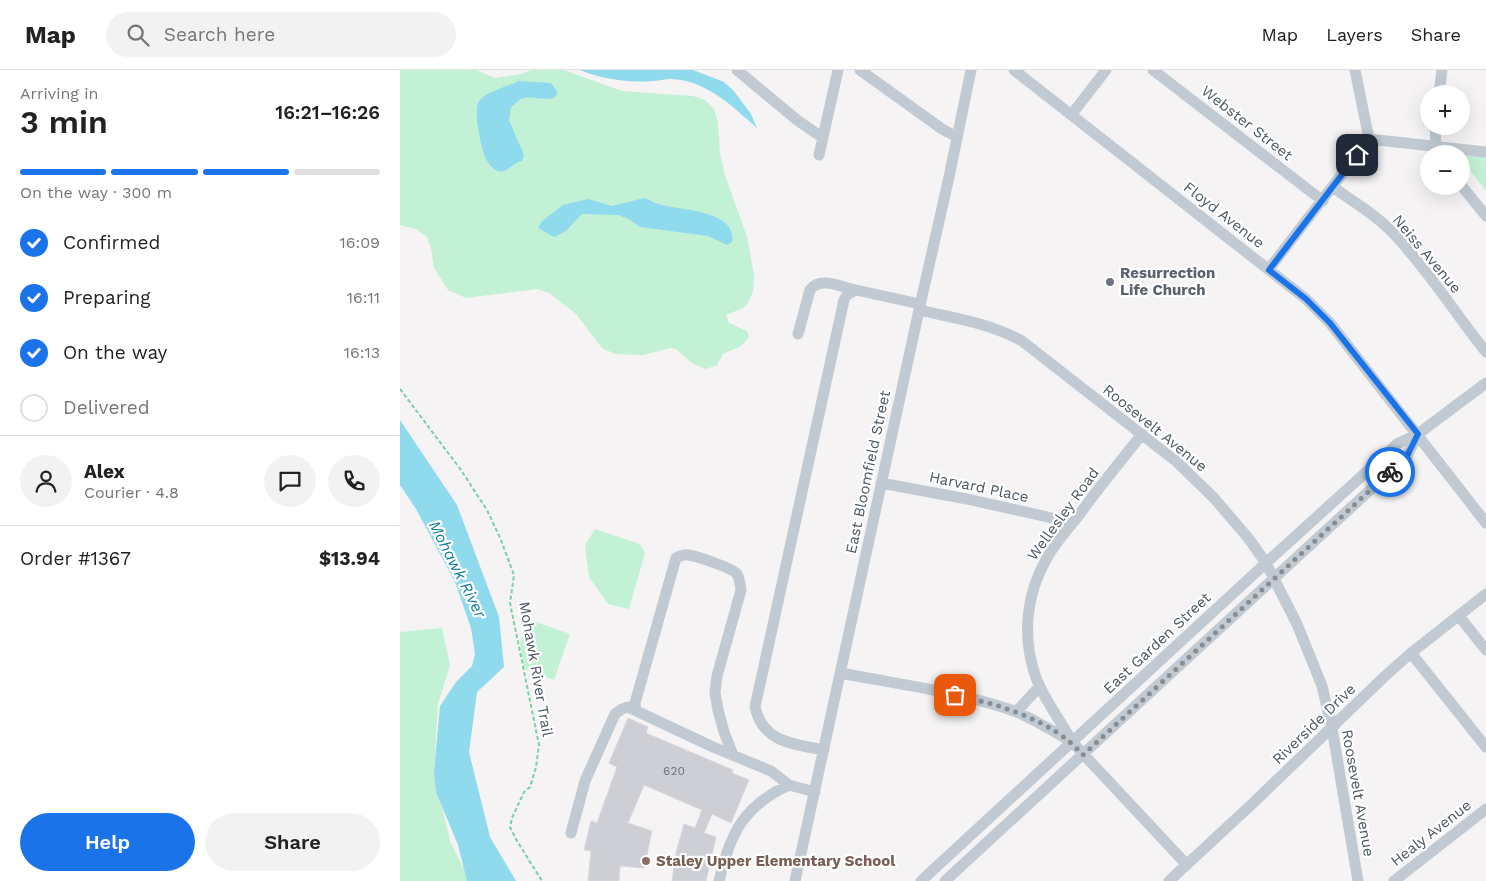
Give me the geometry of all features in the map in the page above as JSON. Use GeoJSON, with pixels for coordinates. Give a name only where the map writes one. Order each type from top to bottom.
{"type":"FeatureCollection","features":[{"type":"Feature","properties":{"kind":"street"},"geometry":{"type":"LineString","coordinates":[[737,70],[797,120],[823,138]]}},
{"type":"Feature","properties":{"kind":"street"},"geometry":{"type":"LineString","coordinates":[[820,155],[838,70]]}},
{"type":"Feature","properties":{"kind":"street"},"geometry":{"type":"LineString","coordinates":[[860,70],[957,138]]}},
{"type":"Feature","properties":{"kind":"street","name":"East Bloomfield Street"},"geometry":{"type":"LineString","coordinates":[[795,881],[957,138],[970,70]]}},
{"type":"Feature","properties":{"kind":"street","name":"Floyd Avenue"},"geometry":{"type":"LineString","coordinates":[[1014,70],[1306,299],[1330,323],[1486,523]]}},
{"type":"Feature","properties":{"kind":"street"},"geometry":{"type":"LineString","coordinates":[[1072,114],[1106,70]]}},
{"type":"Feature","properties":{"kind":"street","name":"Webster Street"},"geometry":{"type":"LineString","coordinates":[[1153,70],[1323,201]]}},
{"type":"Feature","properties":{"kind":"street"},"geometry":{"type":"LineString","coordinates":[[1269,270],[1369,139],[1355,70]]}},
{"type":"Feature","properties":{"kind":"street"},"geometry":{"type":"LineString","coordinates":[[1440,85],[1442,70]]}},
{"type":"Feature","properties":{"kind":"street"},"geometry":{"type":"LineString","coordinates":[[1369,139],[1420,147]]}},
{"type":"Feature","properties":{"kind":"street"},"geometry":{"type":"LineString","coordinates":[[1470,151],[1486,152]]}},
{"type":"Feature","properties":{"kind":"street","name":"Neiss Avenue"},"geometry":{"type":"LineString","coordinates":[[1333,187],[1380,221],[1394,234],[1435,284],[1486,352]]}},
{"type":"Feature","properties":{"kind":"street"},"geometry":{"type":"LineString","coordinates":[[1469,195],[1486,216]]}},
{"type":"Feature","properties":{"kind":"street","name":"Roosevelt Avenue"},"geometry":{"type":"LineString","coordinates":[[798,334],[810,290],[820,282],[991,326],[1022,341],[1177,462],[1214,498],[1249,539],[1266,563],[1308,651],[1322,686],[1332,728],[1358,881]]}},
{"type":"Feature","properties":{"kind":"street"},"geometry":{"type":"LineString","coordinates":[[824,750],[784,742],[772,736],[762,725],[755,707],[844,300],[847,295],[856,290]]}},
{"type":"Feature","properties":{"kind":"street","name":"East Garden Street"},"geometry":{"type":"LineString","coordinates":[[921,881],[1397,444],[1418,434],[1486,383]]}},
{"type":"Feature","properties":{"kind":"street","name":"Wellesley Road"},"geometry":{"type":"LineString","coordinates":[[1142,434],[1048,556],[1035,579],[1027,616],[1028,645],[1035,675],[1072,742],[1187,865]]}},
{"type":"Feature","properties":{"kind":"street","name":"East Garden Street"},"geometry":{"type":"LineString","coordinates":[[945,881],[1407,456],[1418,434]]}},
{"type":"Feature","properties":{"kind":"street","name":"Harvard Place"},"geometry":{"type":"LineString","coordinates":[[881,483],[967,499],[1052,518],[1071,525]]}},
{"type":"Feature","properties":{"kind":"street"},"geometry":{"type":"LineString","coordinates":[[636,711],[635,703],[676,558],[688,555],[731,569],[737,574],[741,590],[717,676],[715,693],[724,732],[734,756]]}},
{"type":"Feature","properties":{"kind":"street","name":"Riverside Drive"},"geometry":{"type":"LineString","coordinates":[[1169,881],[1384,677],[1486,594]]}},
{"type":"Feature","properties":{"kind":"street"},"geometry":{"type":"LineString","coordinates":[[1459,616],[1486,650]]}},
{"type":"Feature","properties":{"kind":"street"},"geometry":{"type":"LineString","coordinates":[[1412,653],[1486,747]]}},
{"type":"Feature","properties":{"kind":"street"},"geometry":{"type":"LineString","coordinates":[[840,673],[972,698],[1016,712],[1072,742]]}},
{"type":"Feature","properties":{"kind":"street"},"geometry":{"type":"LineString","coordinates":[[1016,712],[1040,686]]}},
{"type":"Feature","properties":{"kind":"street"},"geometry":{"type":"LineString","coordinates":[[571,832],[585,781],[615,714],[628,707],[734,756],[771,770],[789,785],[815,792]]}},
{"type":"Feature","properties":{"kind":"street"},"geometry":{"type":"LineString","coordinates":[[719,881],[723,863],[743,818],[756,804],[789,785]]}},
{"type":"Feature","properties":{"kind":"street","name":"Healy Avenue"},"geometry":{"type":"LineString","coordinates":[[1394,881],[1486,809]]}},
{"type":"Feature","properties":{"kind":"path","name":"Mohawk River Trail"},"geometry":{"type":"LineString","coordinates":[[400,389],[461,470],[487,510],[502,540],[514,575],[510,603],[539,745],[536,767],[530,786],[524,792],[510,827],[542,881]]}},
{"type":"Feature","properties":{"kind":"green space"},"geometry":{"type":"Polygon","coordinates":[[[400,70],[476,70],[495,78],[521,74],[532,70],[564,70],[622,91],[693,96],[705,100],[714,109],[718,122],[720,153],[724,172],[747,237],[754,275],[753,292],[747,304],[743,308],[726,315],[729,323],[747,331],[749,337],[741,346],[723,354],[717,365],[706,369],[693,364],[676,349],[670,348],[643,355],[615,354],[602,348],[576,314],[549,293],[537,289],[466,298],[448,290],[434,268],[427,237],[416,229],[400,225],[400,70]]]}},
{"type":"Feature","properties":{"kind":"green space"},"geometry":{"type":"Polygon","coordinates":[[[1470,155],[1486,156],[1486,191],[1470,171],[1470,155]]]}},
{"type":"Feature","properties":{"kind":"green space"},"geometry":{"type":"Polygon","coordinates":[[[595,529],[640,544],[645,553],[629,609],[608,604],[589,577],[585,545],[595,529]]]}},
{"type":"Feature","properties":{"kind":"green space"},"geometry":{"type":"Polygon","coordinates":[[[528,619],[570,634],[554,680],[524,669],[520,642],[528,619]]]}},
{"type":"Feature","properties":{"kind":"green space"},"geometry":{"type":"Polygon","coordinates":[[[442,628],[450,665],[438,704],[434,771],[450,841],[470,881],[400,881],[400,632],[442,628]]]}},
{"type":"Feature","properties":{"kind":"water"},"geometry":{"type":"Polygon","coordinates":[[[580,70],[693,70],[724,82],[733,90],[751,114],[757,128],[718,96],[707,89],[684,80],[624,81],[597,76],[580,70]]]}},
{"type":"Feature","properties":{"kind":"water"},"geometry":{"type":"Polygon","coordinates":[[[519,81],[551,83],[558,93],[554,98],[550,99],[521,99],[511,107],[509,120],[524,155],[522,161],[504,171],[498,171],[488,163],[483,152],[477,118],[478,104],[487,94],[519,81]]]}},
{"type":"Feature","properties":{"kind":"water"},"geometry":{"type":"Polygon","coordinates":[[[644,198],[660,204],[717,218],[726,224],[731,232],[732,242],[727,245],[708,236],[640,227],[619,215],[582,214],[566,231],[554,237],[538,228],[541,222],[563,205],[588,199],[612,206],[644,198]]]}},
{"type":"Feature","properties":{"kind":"water","name":"Mohawk River"},"geometry":{"type":"Polygon","coordinates":[[[400,420],[457,505],[499,617],[504,667],[477,692],[469,752],[490,837],[516,881],[467,881],[458,845],[436,792],[434,771],[440,706],[456,682],[472,666],[475,654],[471,628],[455,582],[416,509],[400,485],[400,420]]]}},
{"type":"Feature","properties":{"kind":"building"},"geometry":{"type":"Polygon","coordinates":[[[628,718],[648,727],[646,733],[733,770],[732,773],[749,780],[731,823],[712,814],[704,833],[716,837],[706,881],[672,881],[676,853],[684,824],[695,828],[702,810],[644,785],[628,823],[652,831],[644,868],[620,866],[619,881],[588,881],[591,851],[584,850],[591,821],[597,823],[617,767],[609,763],[628,718]]]}},
{"type":"Feature","properties":{"kind":"way so far"},"geometry":{"type":"LineString","coordinates":[[955,695],[972,698],[1016,712],[1072,742],[1083,755],[1390,472]]}},
{"type":"Feature","properties":{"kind":"place","name":"Resurrection Life Church"},"geometry":{"type":"Point","coordinates":[1110,282]}},
{"type":"Feature","properties":{"kind":"place","name":"Staley Upper Elementary School"},"geometry":{"type":"Point","coordinates":[646,861]}},
{"type":"Feature","properties":{"kind":"route"},"geometry":{"type":"LineString","coordinates":[[1357,155],[1269,270],[1306,299],[1330,323],[1418,434],[1407,456],[1390,472]]}}]}
